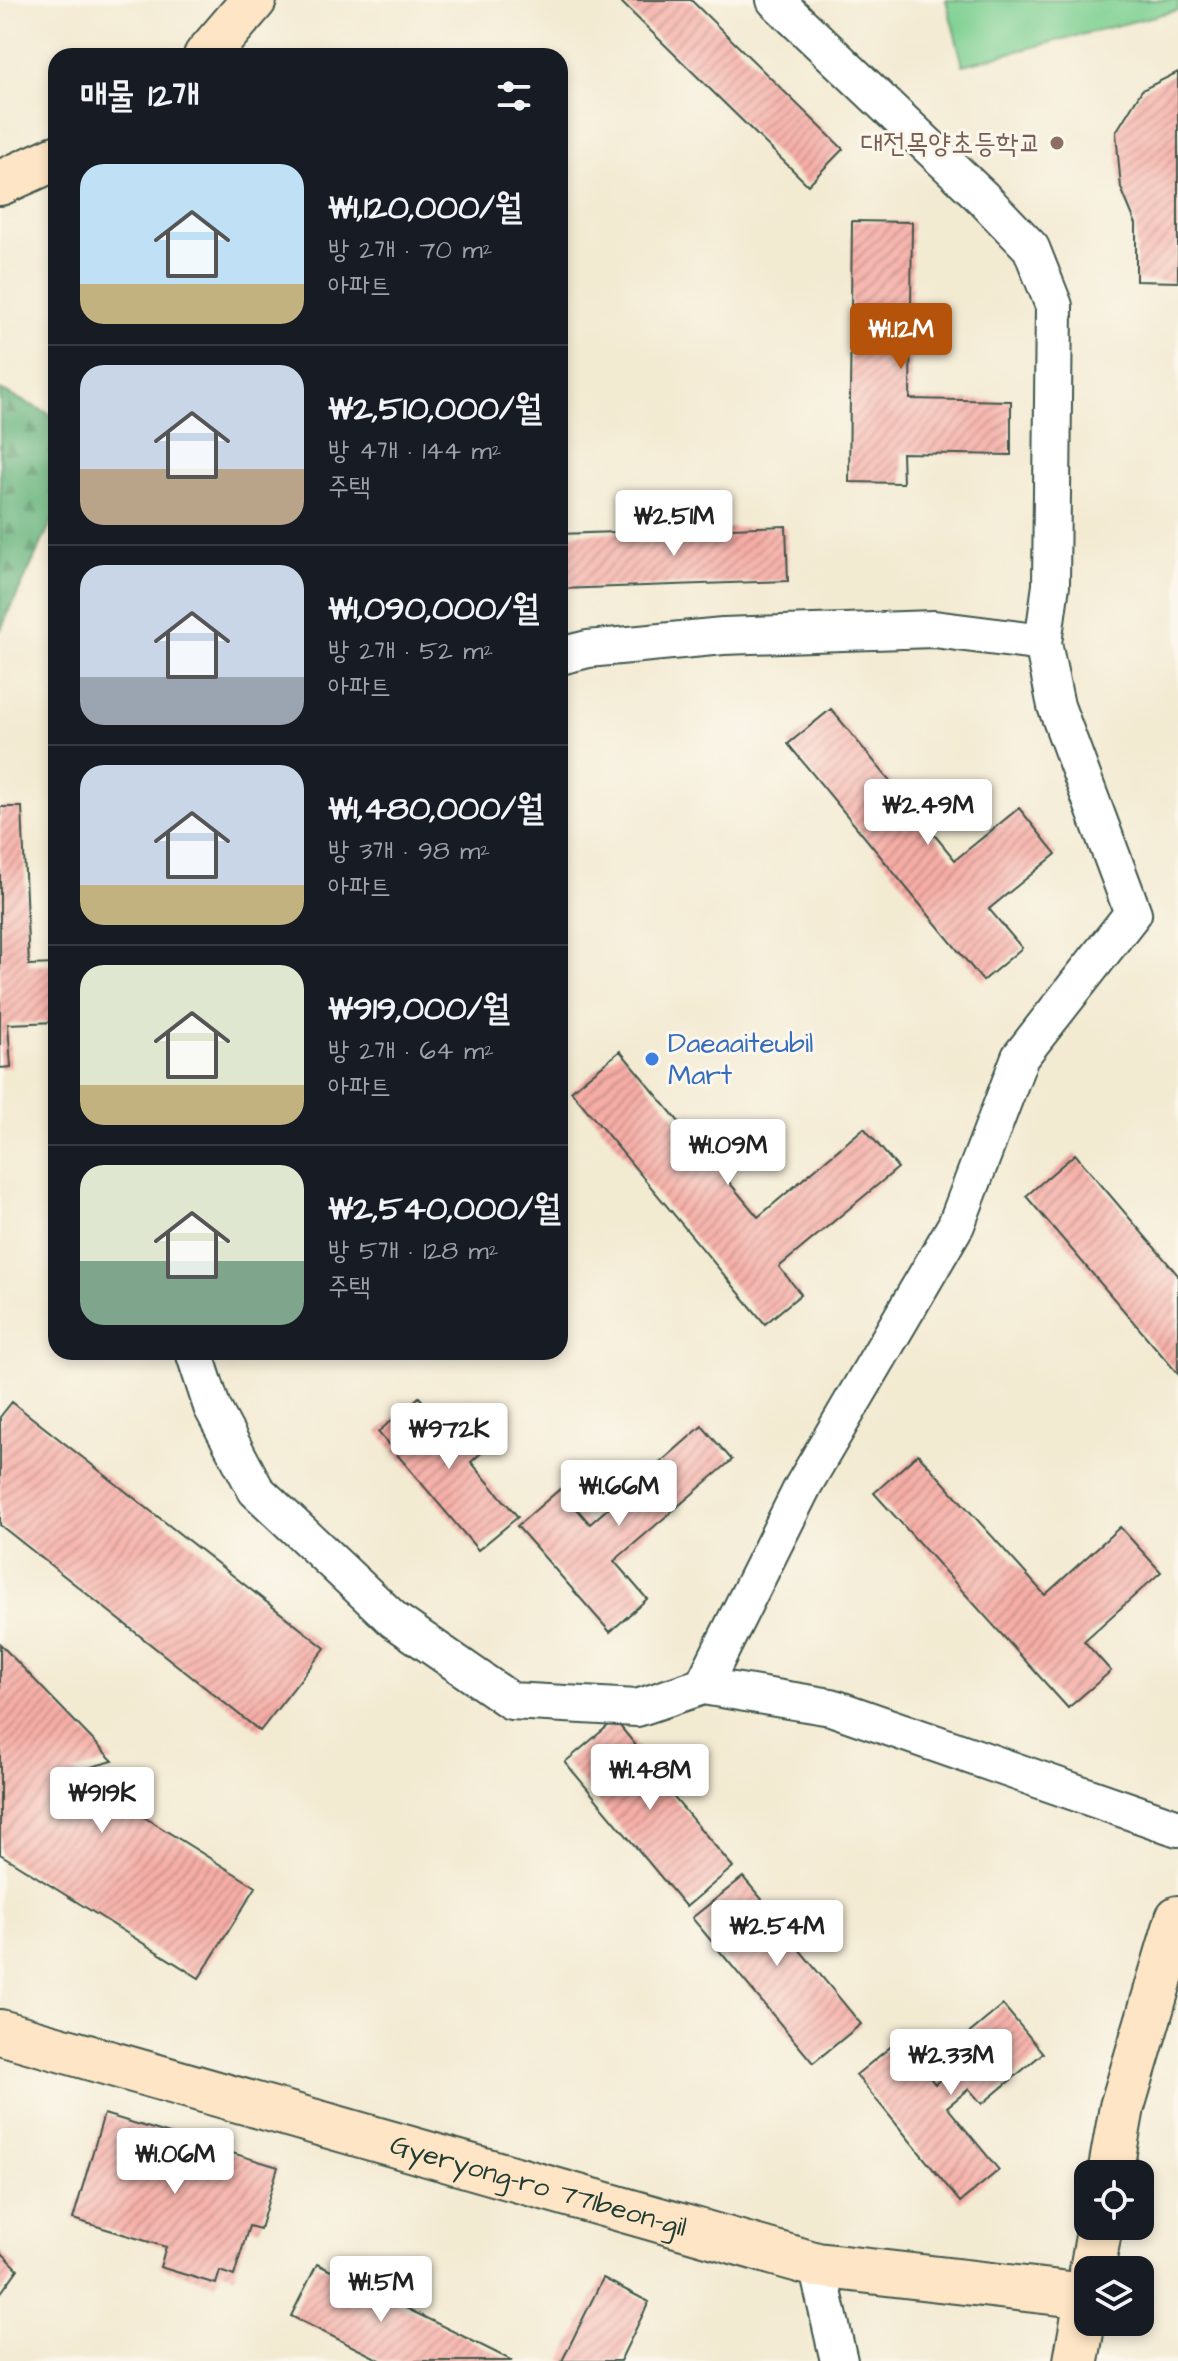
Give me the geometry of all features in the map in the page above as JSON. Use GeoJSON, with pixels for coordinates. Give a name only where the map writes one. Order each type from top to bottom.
{"type":"FeatureCollection","features":[{"type":"Feature","properties":{"kind":"street"},"geometry":{"type":"LineString","coordinates":[[213,48],[254,0]]}},
{"type":"Feature","properties":{"kind":"street"},"geometry":{"type":"LineString","coordinates":[[703,1686],[803,1486],[956,1225],[1020,1057],[1133,913],[1056,706],[1043,643],[1051,585],[1054,306],[1031,248],[983,198],[775,0]]}},
{"type":"Feature","properties":{"kind":"street"},"geometry":{"type":"LineString","coordinates":[[0,183],[48,162]]}},
{"type":"Feature","properties":{"kind":"street"},"geometry":{"type":"LineString","coordinates":[[568,654],[588,649],[723,636],[934,629],[1043,643]]}},
{"type":"Feature","properties":{"kind":"street"},"geometry":{"type":"LineString","coordinates":[[197,1360],[212,1407],[256,1490],[394,1620],[511,1701],[637,1708],[703,1686],[831,1707],[1178,1828]]}},
{"type":"Feature","properties":{"kind":"street"},"geometry":{"type":"LineString","coordinates":[[1113,2160],[1122,2107],[1178,1918]]}},
{"type":"Feature","properties":{"kind":"street","name":"Gyeryong-ro 771beon-gil"},"geometry":{"type":"LineString","coordinates":[[0,2032],[817,2265],[1074,2293]]}},
{"type":"Feature","properties":{"kind":"street"},"geometry":{"type":"LineString","coordinates":[[817,2265],[839,2361]]}},
{"type":"Feature","properties":{"kind":"street"},"geometry":{"type":"LineString","coordinates":[[1076,2361],[1080,2336]]}},
{"type":"Feature","properties":{"kind":"green space"},"geometry":{"type":"Polygon","coordinates":[[[946,0],[1178,0],[1178,10],[963,65],[946,0]]]}},
{"type":"Feature","properties":{"kind":"green space"},"geometry":{"type":"Polygon","coordinates":[[[0,390],[48,413],[48,530],[0,631],[0,390]]]}},
{"type":"Feature","properties":{"kind":"building"},"geometry":{"type":"Polygon","coordinates":[[[619,0],[691,0],[843,149],[808,185],[619,0]]]}},
{"type":"Feature","properties":{"kind":"building"},"geometry":{"type":"Polygon","coordinates":[[[1178,72],[1178,282],[1136,281],[1136,224],[1121,188],[1116,132],[1142,90],[1178,72]]]}},
{"type":"Feature","properties":{"kind":"building"},"geometry":{"type":"Polygon","coordinates":[[[852,221],[912,222],[910,399],[1011,401],[1011,455],[902,453],[903,483],[849,482],[852,221]]]}},
{"type":"Feature","properties":{"kind":"building"},"geometry":{"type":"Polygon","coordinates":[[[786,526],[788,581],[568,589],[568,534],[786,526]]]}},
{"type":"Feature","properties":{"kind":"building"},"geometry":{"type":"Polygon","coordinates":[[[831,709],[955,860],[1019,808],[1056,854],[989,909],[1022,948],[983,981],[788,744],[831,709]]]}},
{"type":"Feature","properties":{"kind":"building"},"geometry":{"type":"Polygon","coordinates":[[[0,807],[22,807],[29,965],[48,964],[48,1022],[8,1024],[11,1067],[0,1068],[0,807]]]}},
{"type":"Feature","properties":{"kind":"building"},"geometry":{"type":"Polygon","coordinates":[[[620,1051],[758,1217],[864,1128],[898,1168],[779,1267],[801,1294],[765,1324],[571,1091],[620,1051]]]}},
{"type":"Feature","properties":{"kind":"building"},"geometry":{"type":"Polygon","coordinates":[[[1075,1154],[1178,1275],[1178,1374],[1026,1196],[1075,1154]]]}},
{"type":"Feature","properties":{"kind":"building"},"geometry":{"type":"Polygon","coordinates":[[[419,1397],[456,1440],[474,1426],[490,1445],[471,1462],[518,1517],[478,1550],[378,1432],[419,1397]]]}},
{"type":"Feature","properties":{"kind":"building"},"geometry":{"type":"Polygon","coordinates":[[[12,1402],[325,1648],[260,1731],[0,1525],[0,1417],[12,1402]]]}},
{"type":"Feature","properties":{"kind":"building"},"geometry":{"type":"Polygon","coordinates":[[[702,1426],[732,1460],[614,1561],[647,1599],[610,1632],[517,1526],[560,1489],[590,1524],[702,1426]]]}},
{"type":"Feature","properties":{"kind":"building"},"geometry":{"type":"Polygon","coordinates":[[[918,1454],[1045,1595],[1120,1527],[1161,1572],[1084,1641],[1111,1671],[1068,1708],[874,1493],[918,1454]]]}},
{"type":"Feature","properties":{"kind":"building"},"geometry":{"type":"Polygon","coordinates":[[[0,1644],[113,1761],[72,1772],[256,1887],[199,1978],[0,1854],[0,1644]]]}},
{"type":"Feature","properties":{"kind":"building"},"geometry":{"type":"Polygon","coordinates":[[[615,1720],[660,1775],[679,1759],[692,1775],[670,1793],[733,1867],[686,1907],[565,1762],[615,1720]]]}},
{"type":"Feature","properties":{"kind":"building"},"geometry":{"type":"Polygon","coordinates":[[[743,1877],[788,1930],[806,1915],[819,1931],[798,1948],[861,2024],[813,2063],[692,1918],[743,1877]]]}},
{"type":"Feature","properties":{"kind":"building"},"geometry":{"type":"Polygon","coordinates":[[[1003,2005],[1043,2053],[982,2104],[969,2089],[947,2107],[999,2170],[960,2202],[856,2075],[899,2040],[935,2084],[971,2055],[960,2041],[1003,2005]]]}},
{"type":"Feature","properties":{"kind":"building"},"geometry":{"type":"Polygon","coordinates":[[[104,2114],[278,2167],[260,2229],[249,2226],[234,2276],[220,2271],[216,2284],[160,2267],[166,2247],[73,2219],[104,2114]]]}},
{"type":"Feature","properties":{"kind":"building"},"geometry":{"type":"Polygon","coordinates":[[[0,2251],[18,2269],[0,2294],[0,2251]]]}},
{"type":"Feature","properties":{"kind":"building"},"geometry":{"type":"Polygon","coordinates":[[[317,2264],[513,2361],[382,2361],[291,2316],[317,2264]]]}},
{"type":"Feature","properties":{"kind":"building"},"geometry":{"type":"Polygon","coordinates":[[[603,2278],[649,2302],[620,2361],[562,2361],[603,2278]]]}},
{"type":"Feature","properties":{"kind":"place","name":"대전목양초등학교"},"geometry":{"type":"Point","coordinates":[1057,143]}},
{"type":"Feature","properties":{"kind":"place","name":"Daeaaiteubil Mart"},"geometry":{"type":"Point","coordinates":[652,1059]}}]}
